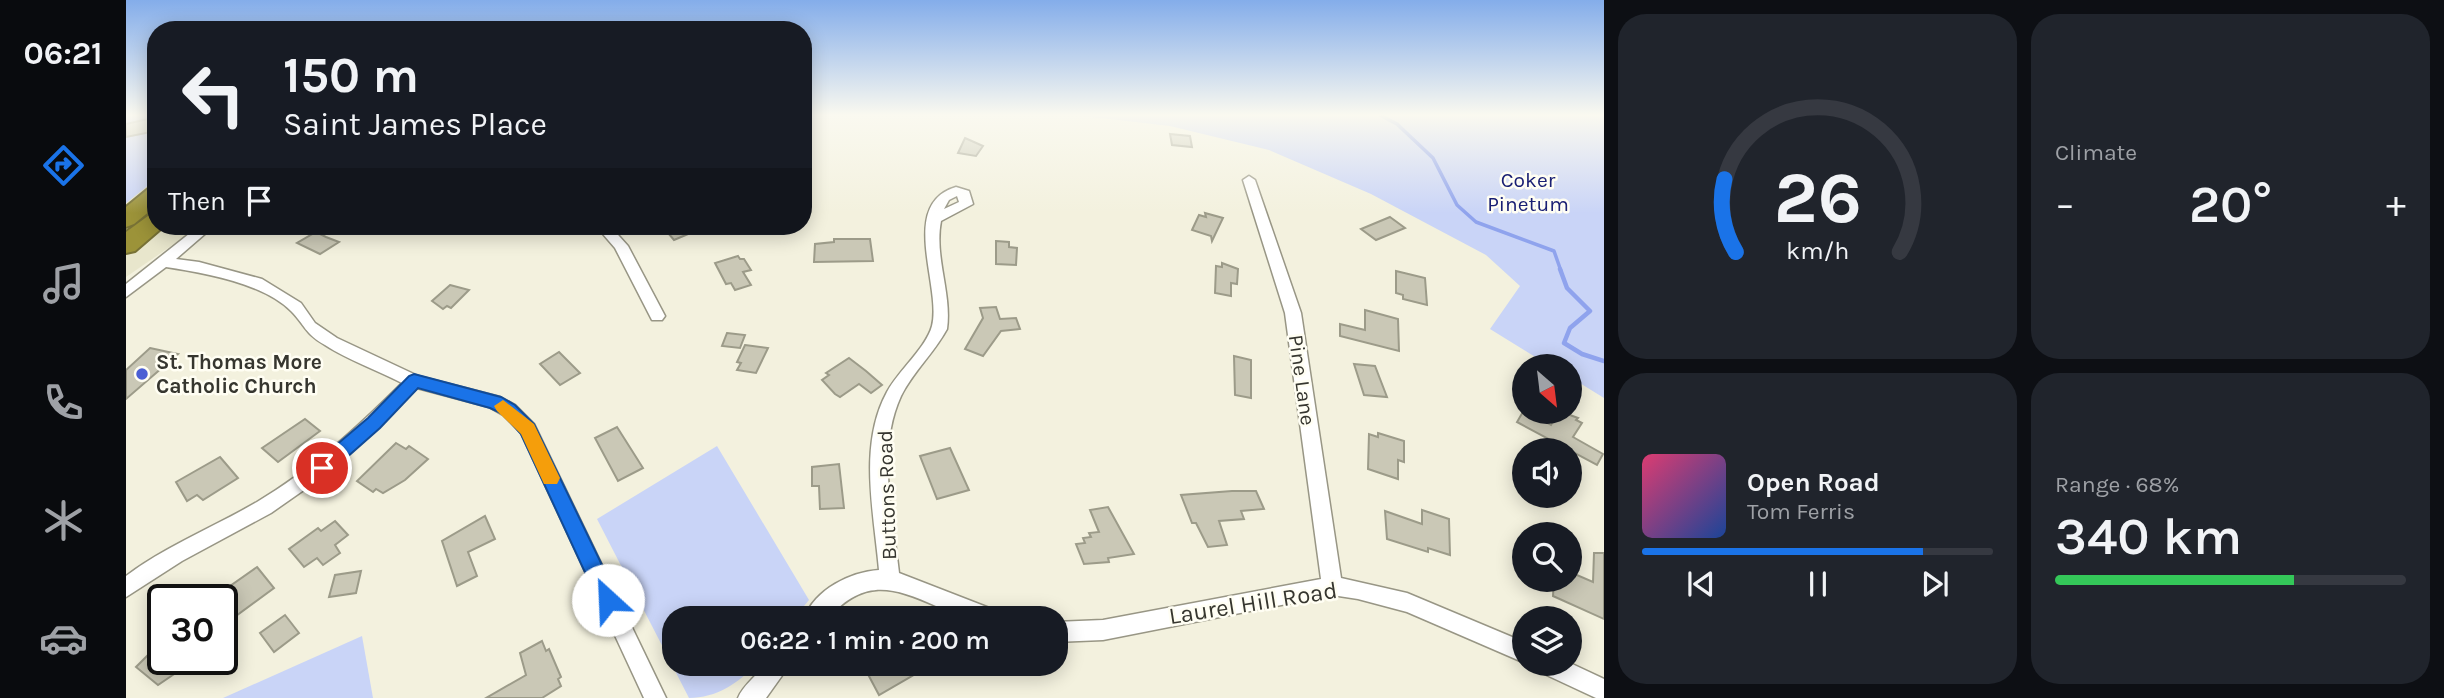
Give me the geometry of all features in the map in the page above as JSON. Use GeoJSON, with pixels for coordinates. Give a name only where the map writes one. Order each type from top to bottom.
{"type":"FeatureCollection","features":[{"type":"Feature","properties":{"kind":"highway"},"geometry":{"type":"LineString","coordinates":[[126,219],[147,202]]}},
{"type":"Feature","properties":{"kind":"highway"},"geometry":{"type":"LineString","coordinates":[[126,245],[147,228]]}},
{"type":"Feature","properties":{"kind":"street","name":"Pine Lane"},"geometry":{"type":"LineString","coordinates":[[1249,180],[1293,313],[1332,586]]}},
{"type":"Feature","properties":{"kind":"street","name":"Buttons Road"},"geometry":{"type":"LineString","coordinates":[[890,579],[882,492],[884,418],[893,394],[939,329],[941,317],[933,219]]}},
{"type":"Feature","properties":{"kind":"street"},"geometry":{"type":"LineString","coordinates":[[126,292],[196,235]]}},
{"type":"Feature","properties":{"kind":"street"},"geometry":{"type":"LineString","coordinates":[[611,235],[621,246],[657,316]]}},
{"type":"Feature","properties":{"kind":"street"},"geometry":{"type":"LineString","coordinates":[[165,262],[199,267],[257,283],[296,307],[310,327],[331,342],[414,381],[495,402],[509,410],[528,429],[655,698]]}},
{"type":"Feature","properties":{"kind":"street"},"geometry":{"type":"LineString","coordinates":[[126,588],[170,558],[262,508],[311,476],[350,445],[414,381]]}},
{"type":"Feature","properties":{"kind":"street"},"geometry":{"type":"LineString","coordinates":[[824,606],[839,589],[862,581],[890,579],[959,606]]}},
{"type":"Feature","properties":{"kind":"street","name":"Laurel Hill Road"},"geometry":{"type":"LineString","coordinates":[[1068,631],[1103,630],[1332,586],[1353,588],[1403,601],[1512,648]]}},
{"type":"Feature","properties":{"kind":"street"},"geometry":{"type":"LineString","coordinates":[[749,698],[770,676]]}},
{"type":"Feature","properties":{"kind":"street"},"geometry":{"type":"LineString","coordinates":[[1574,676],[1604,690]]}},
{"type":"Feature","properties":{"kind":"shaded area"},"geometry":{"type":"Polygon","coordinates":[[[126,148],[147,148],[147,235],[187,235],[126,277],[126,148]]]}},
{"type":"Feature","properties":{"kind":"green space"},"geometry":{"type":"Polygon","coordinates":[[[126,148],[147,148],[147,186],[126,203],[126,148]]]}},
{"type":"Feature","properties":{"kind":"green space","name":"Coker Pinetum"},"geometry":{"type":"Polygon","coordinates":[[[1259,148],[1604,148],[1604,398],[1582,384],[1582,354],[1531,354],[1490,329],[1520,286],[1486,255],[1371,194],[1259,148]]]}},
{"type":"Feature","properties":{"kind":"green space"},"geometry":{"type":"Polygon","coordinates":[[[717,446],[809,600],[804,606],[662,606],[662,645],[597,519],[717,446]]]}},
{"type":"Feature","properties":{"kind":"green space"},"geometry":{"type":"Polygon","coordinates":[[[362,636],[373,698],[223,698],[362,636]]]}},
{"type":"Feature","properties":{"kind":"green space"},"geometry":{"type":"Polygon","coordinates":[[[678,676],[744,676],[718,692],[689,698],[678,676]]]}},
{"type":"Feature","properties":{"kind":"building"},"geometry":{"type":"Polygon","coordinates":[[[961,148],[982,148],[976,156],[958,153],[961,148]]]}},
{"type":"Feature","properties":{"kind":"building"},"geometry":{"type":"Polygon","coordinates":[[[1205,213],[1223,218],[1212,241],[1211,236],[1192,230],[1199,215],[1206,217],[1205,213]]]}},
{"type":"Feature","properties":{"kind":"building"},"geometry":{"type":"Polygon","coordinates":[[[1390,217],[1405,228],[1376,240],[1361,229],[1390,217]]]}},
{"type":"Feature","properties":{"kind":"building"},"geometry":{"type":"Polygon","coordinates":[[[311,235],[322,235],[339,242],[320,254],[297,243],[311,235]]]}},
{"type":"Feature","properties":{"kind":"building"},"geometry":{"type":"Polygon","coordinates":[[[670,235],[686,235],[674,240],[670,235]]]}},
{"type":"Feature","properties":{"kind":"building"},"geometry":{"type":"Polygon","coordinates":[[[834,239],[870,239],[873,261],[814,262],[815,244],[834,242],[834,239]]]}},
{"type":"Feature","properties":{"kind":"building"},"geometry":{"type":"Polygon","coordinates":[[[996,241],[1009,242],[1009,247],[1017,248],[1016,265],[996,264],[996,241]]]}},
{"type":"Feature","properties":{"kind":"building"},"geometry":{"type":"Polygon","coordinates":[[[738,256],[744,259],[751,270],[743,272],[751,285],[735,290],[731,283],[726,284],[715,263],[738,256]]]}},
{"type":"Feature","properties":{"kind":"building"},"geometry":{"type":"Polygon","coordinates":[[[1222,263],[1238,269],[1237,284],[1231,283],[1231,296],[1215,293],[1216,266],[1222,267],[1222,263]]]}},
{"type":"Feature","properties":{"kind":"building"},"geometry":{"type":"Polygon","coordinates":[[[1396,271],[1425,278],[1427,305],[1403,299],[1403,295],[1396,293],[1396,271]]]}},
{"type":"Feature","properties":{"kind":"building"},"geometry":{"type":"Polygon","coordinates":[[[450,285],[469,290],[451,308],[447,306],[443,309],[432,301],[450,285]]]}},
{"type":"Feature","properties":{"kind":"building"},"geometry":{"type":"Polygon","coordinates":[[[996,307],[1000,319],[1016,318],[1020,329],[1001,331],[983,356],[965,349],[983,318],[980,308],[996,307]]]}},
{"type":"Feature","properties":{"kind":"building"},"geometry":{"type":"Polygon","coordinates":[[[1365,310],[1398,319],[1399,351],[1340,336],[1340,324],[1365,330],[1365,310]]]}},
{"type":"Feature","properties":{"kind":"building"},"geometry":{"type":"Polygon","coordinates":[[[727,333],[745,335],[740,348],[722,346],[727,333]]]}},
{"type":"Feature","properties":{"kind":"building"},"geometry":{"type":"Polygon","coordinates":[[[745,345],[768,348],[756,373],[737,370],[741,363],[737,362],[745,345]]]}},
{"type":"Feature","properties":{"kind":"building","name":"St. Thomas More Catholic Church"},"geometry":{"type":"Polygon","coordinates":[[[150,348],[178,354],[126,399],[126,370],[150,348]]]}},
{"type":"Feature","properties":{"kind":"building"},"geometry":{"type":"Polygon","coordinates":[[[559,352],[580,373],[560,385],[540,364],[559,352]]]}},
{"type":"Feature","properties":{"kind":"building"},"geometry":{"type":"Polygon","coordinates":[[[1234,356],[1251,360],[1251,398],[1235,395],[1234,356]]]}},
{"type":"Feature","properties":{"kind":"building"},"geometry":{"type":"Polygon","coordinates":[[[849,358],[882,385],[871,393],[859,384],[840,397],[835,394],[822,380],[829,375],[826,373],[849,358]]]}},
{"type":"Feature","properties":{"kind":"building"},"geometry":{"type":"Polygon","coordinates":[[[1354,364],[1375,366],[1387,397],[1364,395],[1354,364]]]}},
{"type":"Feature","properties":{"kind":"building"},"geometry":{"type":"Polygon","coordinates":[[[305,419],[320,431],[278,462],[262,448],[305,419]]]}},
{"type":"Feature","properties":{"kind":"building"},"geometry":{"type":"Polygon","coordinates":[[[1521,424],[1581,424],[1575,438],[1547,438],[1521,424]]]}},
{"type":"Feature","properties":{"kind":"building"},"geometry":{"type":"Polygon","coordinates":[[[617,427],[643,468],[618,481],[595,438],[617,427]]]}},
{"type":"Feature","properties":{"kind":"building"},"geometry":{"type":"Polygon","coordinates":[[[1378,433],[1404,441],[1404,462],[1398,460],[1398,479],[1368,469],[1369,434],[1378,437],[1378,433]]]}},
{"type":"Feature","properties":{"kind":"building"},"geometry":{"type":"Polygon","coordinates":[[[1582,442],[1603,454],[1597,465],[1582,457],[1582,442]]]}},
{"type":"Feature","properties":{"kind":"building"},"geometry":{"type":"Polygon","coordinates":[[[396,443],[406,449],[409,446],[428,459],[405,480],[383,493],[376,489],[373,492],[357,481],[396,443]]]}},
{"type":"Feature","properties":{"kind":"building"},"geometry":{"type":"Polygon","coordinates":[[[950,448],[969,490],[937,499],[920,456],[950,448]]]}},
{"type":"Feature","properties":{"kind":"building"},"geometry":{"type":"Polygon","coordinates":[[[220,457],[238,478],[203,500],[197,495],[187,501],[176,482],[220,457]]]}},
{"type":"Feature","properties":{"kind":"building"},"geometry":{"type":"Polygon","coordinates":[[[839,464],[844,508],[820,509],[819,486],[812,486],[812,467],[839,464]]]}},
{"type":"Feature","properties":{"kind":"building"},"geometry":{"type":"Polygon","coordinates":[[[1256,491],[1264,509],[1241,511],[1244,519],[1219,521],[1227,545],[1208,547],[1196,523],[1192,523],[1181,495],[1256,491]]]}},
{"type":"Feature","properties":{"kind":"building"},"geometry":{"type":"Polygon","coordinates":[[[1108,507],[1134,554],[1108,558],[1109,562],[1084,564],[1076,544],[1085,543],[1083,538],[1091,537],[1089,533],[1099,532],[1090,510],[1108,507]]]}},
{"type":"Feature","properties":{"kind":"building"},"geometry":{"type":"Polygon","coordinates":[[[1422,510],[1449,519],[1450,555],[1428,548],[1428,552],[1387,539],[1385,511],[1422,524],[1422,510]]]}},
{"type":"Feature","properties":{"kind":"building"},"geometry":{"type":"Polygon","coordinates":[[[485,516],[495,539],[468,552],[477,576],[457,586],[442,541],[485,516]]]}},
{"type":"Feature","properties":{"kind":"building"},"geometry":{"type":"Polygon","coordinates":[[[335,521],[348,535],[335,545],[340,553],[323,565],[317,558],[304,567],[289,549],[318,528],[321,531],[335,521]]]}},
{"type":"Feature","properties":{"kind":"building"},"geometry":{"type":"Polygon","coordinates":[[[1594,553],[1604,553],[1604,619],[1582,609],[1582,606],[1575,606],[1553,596],[1553,592],[1582,592],[1582,577],[1593,582],[1594,553]]]}},
{"type":"Feature","properties":{"kind":"building"},"geometry":{"type":"Polygon","coordinates":[[[257,567],[274,588],[238,614],[238,584],[233,584],[257,567]]]}},
{"type":"Feature","properties":{"kind":"building"},"geometry":{"type":"Polygon","coordinates":[[[361,571],[356,593],[329,597],[335,575],[361,571]]]}},
{"type":"Feature","properties":{"kind":"building"},"geometry":{"type":"Polygon","coordinates":[[[285,615],[299,633],[274,652],[260,633],[285,615]]]}},
{"type":"Feature","properties":{"kind":"building"},"geometry":{"type":"Polygon","coordinates":[[[542,641],[546,651],[549,649],[561,677],[558,679],[561,686],[542,698],[486,698],[526,675],[520,653],[542,641]]]}},
{"type":"Feature","properties":{"kind":"building"},"geometry":{"type":"Polygon","coordinates":[[[147,656],[147,675],[173,675],[158,685],[136,667],[147,656]]]}},
{"type":"Feature","properties":{"kind":"building"},"geometry":{"type":"Polygon","coordinates":[[[869,676],[912,676],[879,695],[869,676]]]}},
{"type":"Feature","properties":{"kind":"waterway"},"geometry":{"type":"LineString","coordinates":[[1422,148],[1433,158],[1457,205],[1476,222],[1554,251],[1561,271]]}},
{"type":"Feature","properties":{"kind":"waterway"},"geometry":{"type":"LineString","coordinates":[[1560,269],[1567,288],[1590,311],[1570,328],[1564,343],[1582,354],[1604,361]]}},
{"type":"Feature","properties":{"kind":"slow traffic"},"geometry":{"type":"LineString","coordinates":[[503,406],[528,429],[551,478]]}},
{"type":"Feature","properties":{"kind":"place","name":"St. Thomas More Catholic Church"},"geometry":{"type":"Point","coordinates":[142,374]}},
{"type":"Feature","properties":{"kind":"route"},"geometry":{"type":"LineString","coordinates":[[322,468],[374,423],[414,381],[495,402],[520,419],[528,429],[608,600]]}}]}
